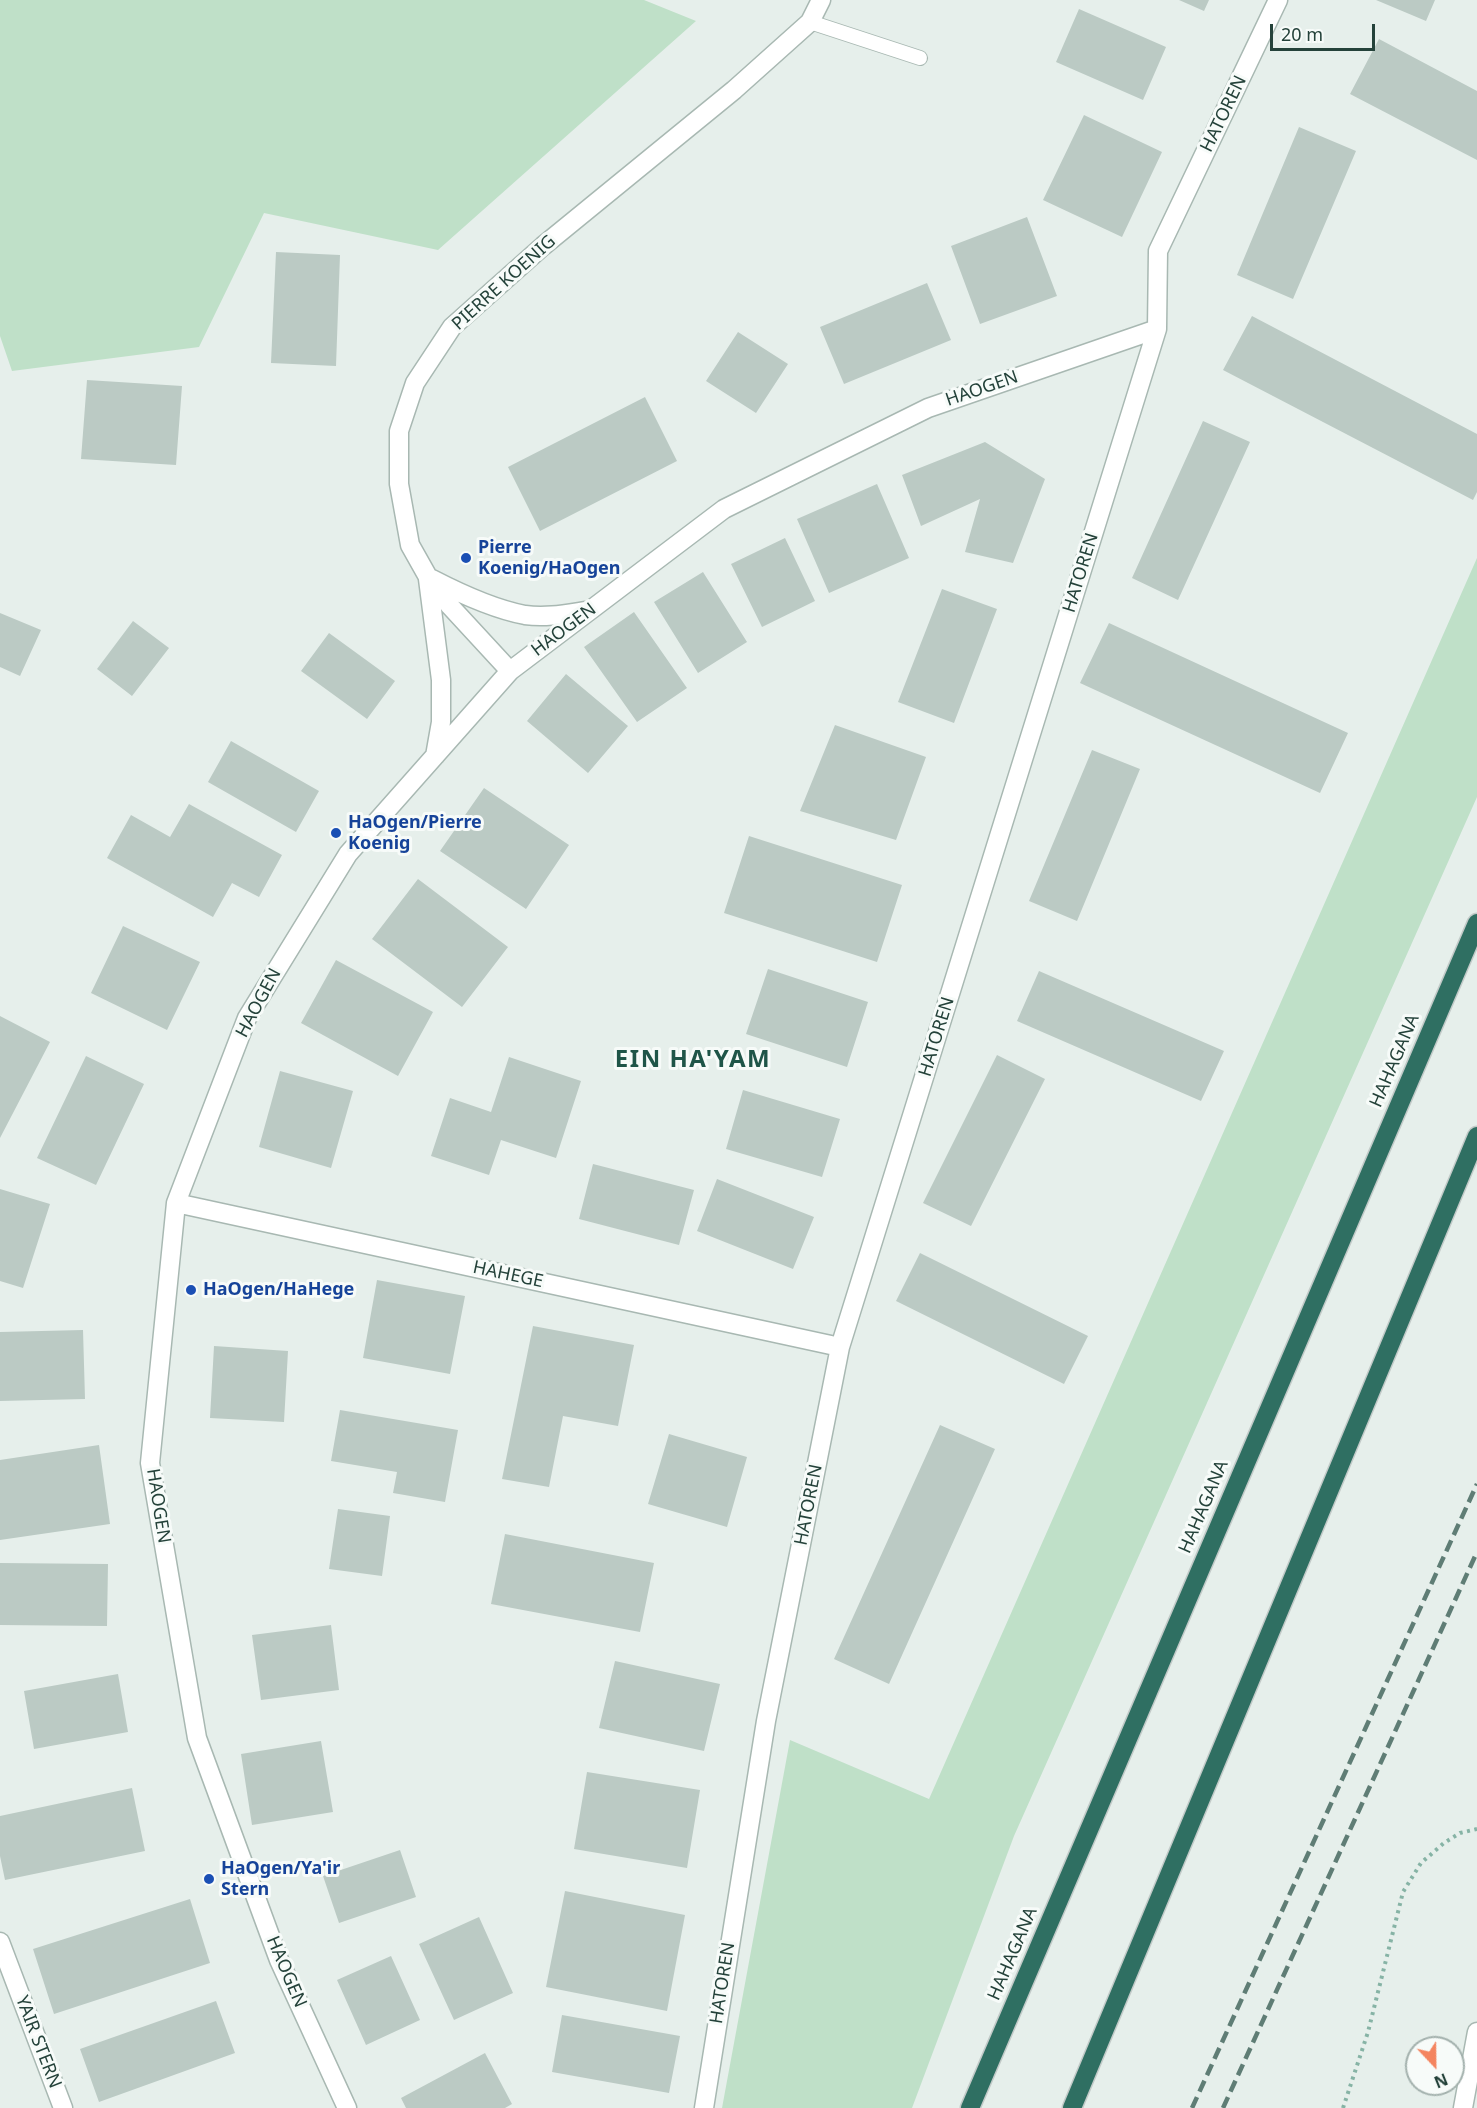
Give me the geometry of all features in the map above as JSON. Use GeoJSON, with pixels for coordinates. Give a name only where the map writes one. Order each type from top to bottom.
{"type":"FeatureCollection","features":[{"type":"Feature","properties":{"kind":"highway","name":"HAHAGANA"},"geometry":{"type":"LineString","coordinates":[[970,2108],[1477,923]]}},
{"type":"Feature","properties":{"kind":"highway"},"geometry":{"type":"LineString","coordinates":[[1072,2108],[1477,1136]]}},
{"type":"Feature","properties":{"kind":"street","name":"PIERRE KOENIG"},"geometry":{"type":"LineString","coordinates":[[510,671],[450,606],[428,577],[410,545],[399,484],[399,431],[415,383],[452,327],[543,246],[734,90],[810,22],[821,0]]}},
{"type":"Feature","properties":{"kind":"street","name":"HATOREN"},"geometry":{"type":"LineString","coordinates":[[704,2108],[766,1721],[840,1347],[1157,329],[1158,251],[1278,0]]}},
{"type":"Feature","properties":{"kind":"street","name":"HAOGEN"},"geometry":{"type":"LineString","coordinates":[[347,2108],[279,1960],[197,1738],[150,1463],[176,1203],[247,1018],[348,854],[510,671],[589,611],[724,509],[820,461],[928,408],[1157,329]]}},
{"type":"Feature","properties":{"kind":"street"},"geometry":{"type":"LineString","coordinates":[[428,577],[461,594],[492,606],[526,615],[555,616],[589,611]]}},
{"type":"Feature","properties":{"kind":"street"},"geometry":{"type":"LineString","coordinates":[[428,577],[441,680],[441,722],[435,756]]}},
{"type":"Feature","properties":{"kind":"street","name":"HAHEGE"},"geometry":{"type":"LineString","coordinates":[[176,1203],[840,1347]]}},
{"type":"Feature","properties":{"kind":"street","name":"YAIR STERN"},"geometry":{"type":"LineString","coordinates":[[0,1942],[63,2108]]}},
{"type":"Feature","properties":{"kind":"street"},"geometry":{"type":"LineString","coordinates":[[1463,2108],[1477,2032]]}},
{"type":"Feature","properties":{"kind":"lane"},"geometry":{"type":"LineString","coordinates":[[810,22],[920,58]]}},
{"type":"Feature","properties":{"kind":"path"},"geometry":{"type":"LineString","coordinates":[[1343,2108],[1368,2032],[1403,1893],[1421,1863],[1444,1843],[1460,1833],[1477,1829]]}},
{"type":"Feature","properties":{"kind":"green space"},"geometry":{"type":"Polygon","coordinates":[[[0,0],[644,0],[696,21],[438,250],[264,213],[199,347],[12,371],[0,336],[0,0]]]}},
{"type":"Feature","properties":{"kind":"green space"},"geometry":{"type":"Polygon","coordinates":[[[1477,558],[1477,797],[1014,1836],[912,2108],[722,2108],[790,1740],[929,1799],[1477,558]]]}},
{"type":"Feature","properties":{"kind":"building"},"geometry":{"type":"Polygon","coordinates":[[[1179,0],[1209,0],[1204,11],[1179,0]]]}},
{"type":"Feature","properties":{"kind":"building"},"geometry":{"type":"Polygon","coordinates":[[[1376,0],[1435,0],[1426,21],[1376,0]]]}},
{"type":"Feature","properties":{"kind":"building"},"geometry":{"type":"Polygon","coordinates":[[[1079,9],[1166,47],[1143,100],[1056,62],[1079,9]]]}},
{"type":"Feature","properties":{"kind":"building"},"geometry":{"type":"Polygon","coordinates":[[[1379,39],[1477,91],[1477,160],[1350,94],[1379,39]]]}},
{"type":"Feature","properties":{"kind":"building"},"geometry":{"type":"Polygon","coordinates":[[[1084,115],[1162,152],[1122,237],[1043,200],[1084,115]]]}},
{"type":"Feature","properties":{"kind":"building"},"geometry":{"type":"Polygon","coordinates":[[[1299,127],[1356,151],[1293,299],[1237,275],[1299,127]]]}},
{"type":"Feature","properties":{"kind":"building"},"geometry":{"type":"Polygon","coordinates":[[[1027,217],[1057,296],[980,324],[951,246],[1027,217]]]}},
{"type":"Feature","properties":{"kind":"building"},"geometry":{"type":"Polygon","coordinates":[[[276,252],[340,255],[336,366],[271,363],[276,252]]]}},
{"type":"Feature","properties":{"kind":"building"},"geometry":{"type":"Polygon","coordinates":[[[927,283],[951,340],[844,384],[820,327],[927,283]]]}},
{"type":"Feature","properties":{"kind":"building"},"geometry":{"type":"Polygon","coordinates":[[[1252,316],[1477,434],[1477,492],[1473,500],[1223,370],[1252,316]]]}},
{"type":"Feature","properties":{"kind":"building"},"geometry":{"type":"Polygon","coordinates":[[[738,332],[788,364],[756,413],[706,381],[738,332]]]}},
{"type":"Feature","properties":{"kind":"building"},"geometry":{"type":"Polygon","coordinates":[[[87,380],[182,386],[176,465],[81,459],[87,380]]]}},
{"type":"Feature","properties":{"kind":"building"},"geometry":{"type":"Polygon","coordinates":[[[645,397],[677,461],[540,531],[508,467],[645,397]]]}},
{"type":"Feature","properties":{"kind":"building"},"geometry":{"type":"Polygon","coordinates":[[[1203,421],[1250,442],[1178,600],[1132,578],[1203,421]]]}},
{"type":"Feature","properties":{"kind":"building"},"geometry":{"type":"Polygon","coordinates":[[[985,442],[1045,479],[1013,563],[965,552],[980,499],[921,526],[902,475],[985,442]]]}},
{"type":"Feature","properties":{"kind":"building"},"geometry":{"type":"Polygon","coordinates":[[[877,484],[909,558],[829,593],[797,519],[877,484]]]}},
{"type":"Feature","properties":{"kind":"building"},"geometry":{"type":"Polygon","coordinates":[[[785,538],[815,601],[762,627],[731,564],[785,538]]]}},
{"type":"Feature","properties":{"kind":"building"},"geometry":{"type":"Polygon","coordinates":[[[703,572],[747,642],[698,673],[654,602],[703,572]]]}},
{"type":"Feature","properties":{"kind":"building"},"geometry":{"type":"Polygon","coordinates":[[[942,589],[997,609],[954,723],[898,702],[942,589]]]}},
{"type":"Feature","properties":{"kind":"building"},"geometry":{"type":"Polygon","coordinates":[[[634,612],[687,688],[637,722],[584,647],[634,612]]]}},
{"type":"Feature","properties":{"kind":"building"},"geometry":{"type":"Polygon","coordinates":[[[0,613],[41,630],[20,676],[0,667],[0,613]]]}},
{"type":"Feature","properties":{"kind":"building"},"geometry":{"type":"Polygon","coordinates":[[[133,621],[169,648],[132,696],[97,669],[133,621]]]}},
{"type":"Feature","properties":{"kind":"building"},"geometry":{"type":"Polygon","coordinates":[[[1109,623],[1348,733],[1320,793],[1080,683],[1109,623]]]}},
{"type":"Feature","properties":{"kind":"building"},"geometry":{"type":"Polygon","coordinates":[[[329,633],[395,681],[367,719],[301,671],[329,633]]]}},
{"type":"Feature","properties":{"kind":"building"},"geometry":{"type":"Polygon","coordinates":[[[566,674],[628,726],[588,773],[527,721],[566,674]]]}},
{"type":"Feature","properties":{"kind":"building"},"geometry":{"type":"Polygon","coordinates":[[[835,725],[926,757],[896,840],[800,811],[835,725]]]}},
{"type":"Feature","properties":{"kind":"building"},"geometry":{"type":"Polygon","coordinates":[[[231,741],[319,791],[296,832],[208,782],[231,741]]]}},
{"type":"Feature","properties":{"kind":"building"},"geometry":{"type":"Polygon","coordinates":[[[1092,750],[1140,769],[1077,921],[1029,901],[1092,750]]]}},
{"type":"Feature","properties":{"kind":"building"},"geometry":{"type":"Polygon","coordinates":[[[484,788],[569,845],[526,909],[440,851],[484,788]]]}},
{"type":"Feature","properties":{"kind":"building"},"geometry":{"type":"Polygon","coordinates":[[[189,804],[282,855],[259,897],[232,883],[213,917],[107,858],[131,815],[170,837],[189,804]]]}},
{"type":"Feature","properties":{"kind":"building"},"geometry":{"type":"Polygon","coordinates":[[[749,836],[902,885],[877,962],[724,913],[749,836]]]}},
{"type":"Feature","properties":{"kind":"building"},"geometry":{"type":"Polygon","coordinates":[[[418,879],[508,947],[462,1007],[372,939],[418,879]]]}},
{"type":"Feature","properties":{"kind":"building"},"geometry":{"type":"Polygon","coordinates":[[[123,926],[200,962],[167,1030],[91,993],[123,926]]]}},
{"type":"Feature","properties":{"kind":"building"},"geometry":{"type":"Polygon","coordinates":[[[336,960],[433,1012],[398,1076],[301,1023],[336,960]]]}},
{"type":"Feature","properties":{"kind":"building"},"geometry":{"type":"Polygon","coordinates":[[[768,969],[868,1002],[847,1067],[746,1034],[768,969]]]}},
{"type":"Feature","properties":{"kind":"building"},"geometry":{"type":"Polygon","coordinates":[[[1039,971],[1224,1051],[1201,1101],[1017,1021],[1039,971]]]}},
{"type":"Feature","properties":{"kind":"building"},"geometry":{"type":"Polygon","coordinates":[[[0,1016],[50,1042],[0,1138],[0,1016]]]}},
{"type":"Feature","properties":{"kind":"building"},"geometry":{"type":"Polygon","coordinates":[[[997,1055],[1045,1079],[971,1226],[923,1203],[997,1055]]]}},
{"type":"Feature","properties":{"kind":"building"},"geometry":{"type":"Polygon","coordinates":[[[86,1056],[144,1084],[96,1185],[37,1158],[86,1056]]]}},
{"type":"Feature","properties":{"kind":"building"},"geometry":{"type":"Polygon","coordinates":[[[509,1057],[581,1081],[556,1158],[501,1140],[489,1175],[431,1156],[450,1098],[491,1112],[509,1057]]]}},
{"type":"Feature","properties":{"kind":"building"},"geometry":{"type":"Polygon","coordinates":[[[280,1071],[353,1091],[331,1168],[259,1147],[280,1071]]]}},
{"type":"Feature","properties":{"kind":"building"},"geometry":{"type":"Polygon","coordinates":[[[743,1090],[840,1119],[822,1177],[726,1149],[743,1090]]]}},
{"type":"Feature","properties":{"kind":"building"},"geometry":{"type":"Polygon","coordinates":[[[593,1164],[694,1190],[679,1245],[579,1219],[593,1164]]]}},
{"type":"Feature","properties":{"kind":"building"},"geometry":{"type":"Polygon","coordinates":[[[717,1179],[814,1217],[793,1269],[697,1231],[717,1179]]]}},
{"type":"Feature","properties":{"kind":"building"},"geometry":{"type":"Polygon","coordinates":[[[0,1189],[50,1204],[23,1288],[0,1281],[0,1189]]]}},
{"type":"Feature","properties":{"kind":"building"},"geometry":{"type":"Polygon","coordinates":[[[920,1253],[1088,1336],[1064,1384],[896,1301],[920,1253]]]}},
{"type":"Feature","properties":{"kind":"building"},"geometry":{"type":"Polygon","coordinates":[[[377,1280],[465,1296],[450,1374],[363,1358],[377,1280]]]}},
{"type":"Feature","properties":{"kind":"building"},"geometry":{"type":"Polygon","coordinates":[[[533,1326],[634,1345],[618,1426],[563,1416],[549,1487],[502,1479],[533,1326]]]}},
{"type":"Feature","properties":{"kind":"building"},"geometry":{"type":"Polygon","coordinates":[[[83,1330],[85,1399],[0,1401],[0,1332],[83,1330]]]}},
{"type":"Feature","properties":{"kind":"building"},"geometry":{"type":"Polygon","coordinates":[[[214,1346],[288,1351],[284,1422],[210,1418],[214,1346]]]}},
{"type":"Feature","properties":{"kind":"building"},"geometry":{"type":"Polygon","coordinates":[[[340,1410],[458,1430],[445,1502],[393,1493],[397,1472],[331,1461],[340,1410]]]}},
{"type":"Feature","properties":{"kind":"building"},"geometry":{"type":"Polygon","coordinates":[[[940,1425],[995,1449],[889,1684],[834,1659],[940,1425]]]}},
{"type":"Feature","properties":{"kind":"building"},"geometry":{"type":"Polygon","coordinates":[[[669,1434],[747,1457],[727,1527],[648,1504],[669,1434]]]}},
{"type":"Feature","properties":{"kind":"building"},"geometry":{"type":"Polygon","coordinates":[[[99,1445],[110,1524],[0,1540],[0,1460],[99,1445]]]}},
{"type":"Feature","properties":{"kind":"building"},"geometry":{"type":"Polygon","coordinates":[[[338,1509],[390,1516],[382,1576],[329,1569],[338,1509]]]}},
{"type":"Feature","properties":{"kind":"building"},"geometry":{"type":"Polygon","coordinates":[[[505,1534],[654,1563],[640,1632],[491,1604],[505,1534]]]}},
{"type":"Feature","properties":{"kind":"building"},"geometry":{"type":"Polygon","coordinates":[[[0,1563],[108,1564],[107,1626],[0,1625],[0,1563]]]}},
{"type":"Feature","properties":{"kind":"building"},"geometry":{"type":"Polygon","coordinates":[[[331,1625],[339,1690],[261,1700],[252,1635],[331,1625]]]}},
{"type":"Feature","properties":{"kind":"building"},"geometry":{"type":"Polygon","coordinates":[[[615,1661],[720,1684],[704,1751],[599,1728],[615,1661]]]}},
{"type":"Feature","properties":{"kind":"building"},"geometry":{"type":"Polygon","coordinates":[[[118,1674],[128,1732],[34,1749],[24,1691],[118,1674]]]}},
{"type":"Feature","properties":{"kind":"building"},"geometry":{"type":"Polygon","coordinates":[[[321,1741],[333,1812],[252,1825],[241,1754],[321,1741]]]}},
{"type":"Feature","properties":{"kind":"building"},"geometry":{"type":"Polygon","coordinates":[[[587,1772],[700,1790],[687,1868],[574,1849],[587,1772]]]}},
{"type":"Feature","properties":{"kind":"building"},"geometry":{"type":"Polygon","coordinates":[[[132,1788],[145,1851],[5,1880],[0,1856],[0,1816],[132,1788]]]}},
{"type":"Feature","properties":{"kind":"building"},"geometry":{"type":"Polygon","coordinates":[[[400,1850],[416,1897],[339,1923],[323,1876],[400,1850]]]}},
{"type":"Feature","properties":{"kind":"building"},"geometry":{"type":"Polygon","coordinates":[[[565,1891],[685,1915],[667,2011],[546,1987],[565,1891]]]}},
{"type":"Feature","properties":{"kind":"building"},"geometry":{"type":"Polygon","coordinates":[[[190,1899],[210,1963],[54,2014],[33,1949],[190,1899]]]}},
{"type":"Feature","properties":{"kind":"building"},"geometry":{"type":"Polygon","coordinates":[[[479,1917],[513,1993],[454,2020],[419,1944],[479,1917]]]}},
{"type":"Feature","properties":{"kind":"building"},"geometry":{"type":"Polygon","coordinates":[[[391,1956],[420,2020],[366,2045],[337,1980],[391,1956]]]}},
{"type":"Feature","properties":{"kind":"building"},"geometry":{"type":"Polygon","coordinates":[[[216,2001],[235,2053],[99,2102],[80,2049],[216,2001]]]}},
{"type":"Feature","properties":{"kind":"building"},"geometry":{"type":"Polygon","coordinates":[[[562,2015],[680,2036],[669,2093],[552,2072],[562,2015]]]}},
{"type":"Feature","properties":{"kind":"building"},"geometry":{"type":"Polygon","coordinates":[[[485,2053],[512,2104],[505,2108],[406,2108],[401,2098],[485,2053]]]}},
{"type":"Feature","properties":{"kind":"railway"},"geometry":{"type":"LineString","coordinates":[[1192,2108],[1477,1484]]}},
{"type":"Feature","properties":{"kind":"railway"},"geometry":{"type":"LineString","coordinates":[[1223,2108],[1477,1552]]}},
{"type":"Feature","properties":{"kind":"place","name":"Pierre Koenig/HaOgen"},"geometry":{"type":"Point","coordinates":[466,558]}},
{"type":"Feature","properties":{"kind":"place","name":"HaOgen/Pierre Koenig"},"geometry":{"type":"Point","coordinates":[336,833]}},
{"type":"Feature","properties":{"kind":"place","name":"HaOgen/HaHege"},"geometry":{"type":"Point","coordinates":[191,1290]}},
{"type":"Feature","properties":{"kind":"place","name":"HaOgen/Ya'ir Stern"},"geometry":{"type":"Point","coordinates":[209,1879]}},
{"type":"Feature","properties":{"kind":"district","name":"EIN HA'YAM"},"geometry":{"type":"Point","coordinates":[693,1060]}}]}
